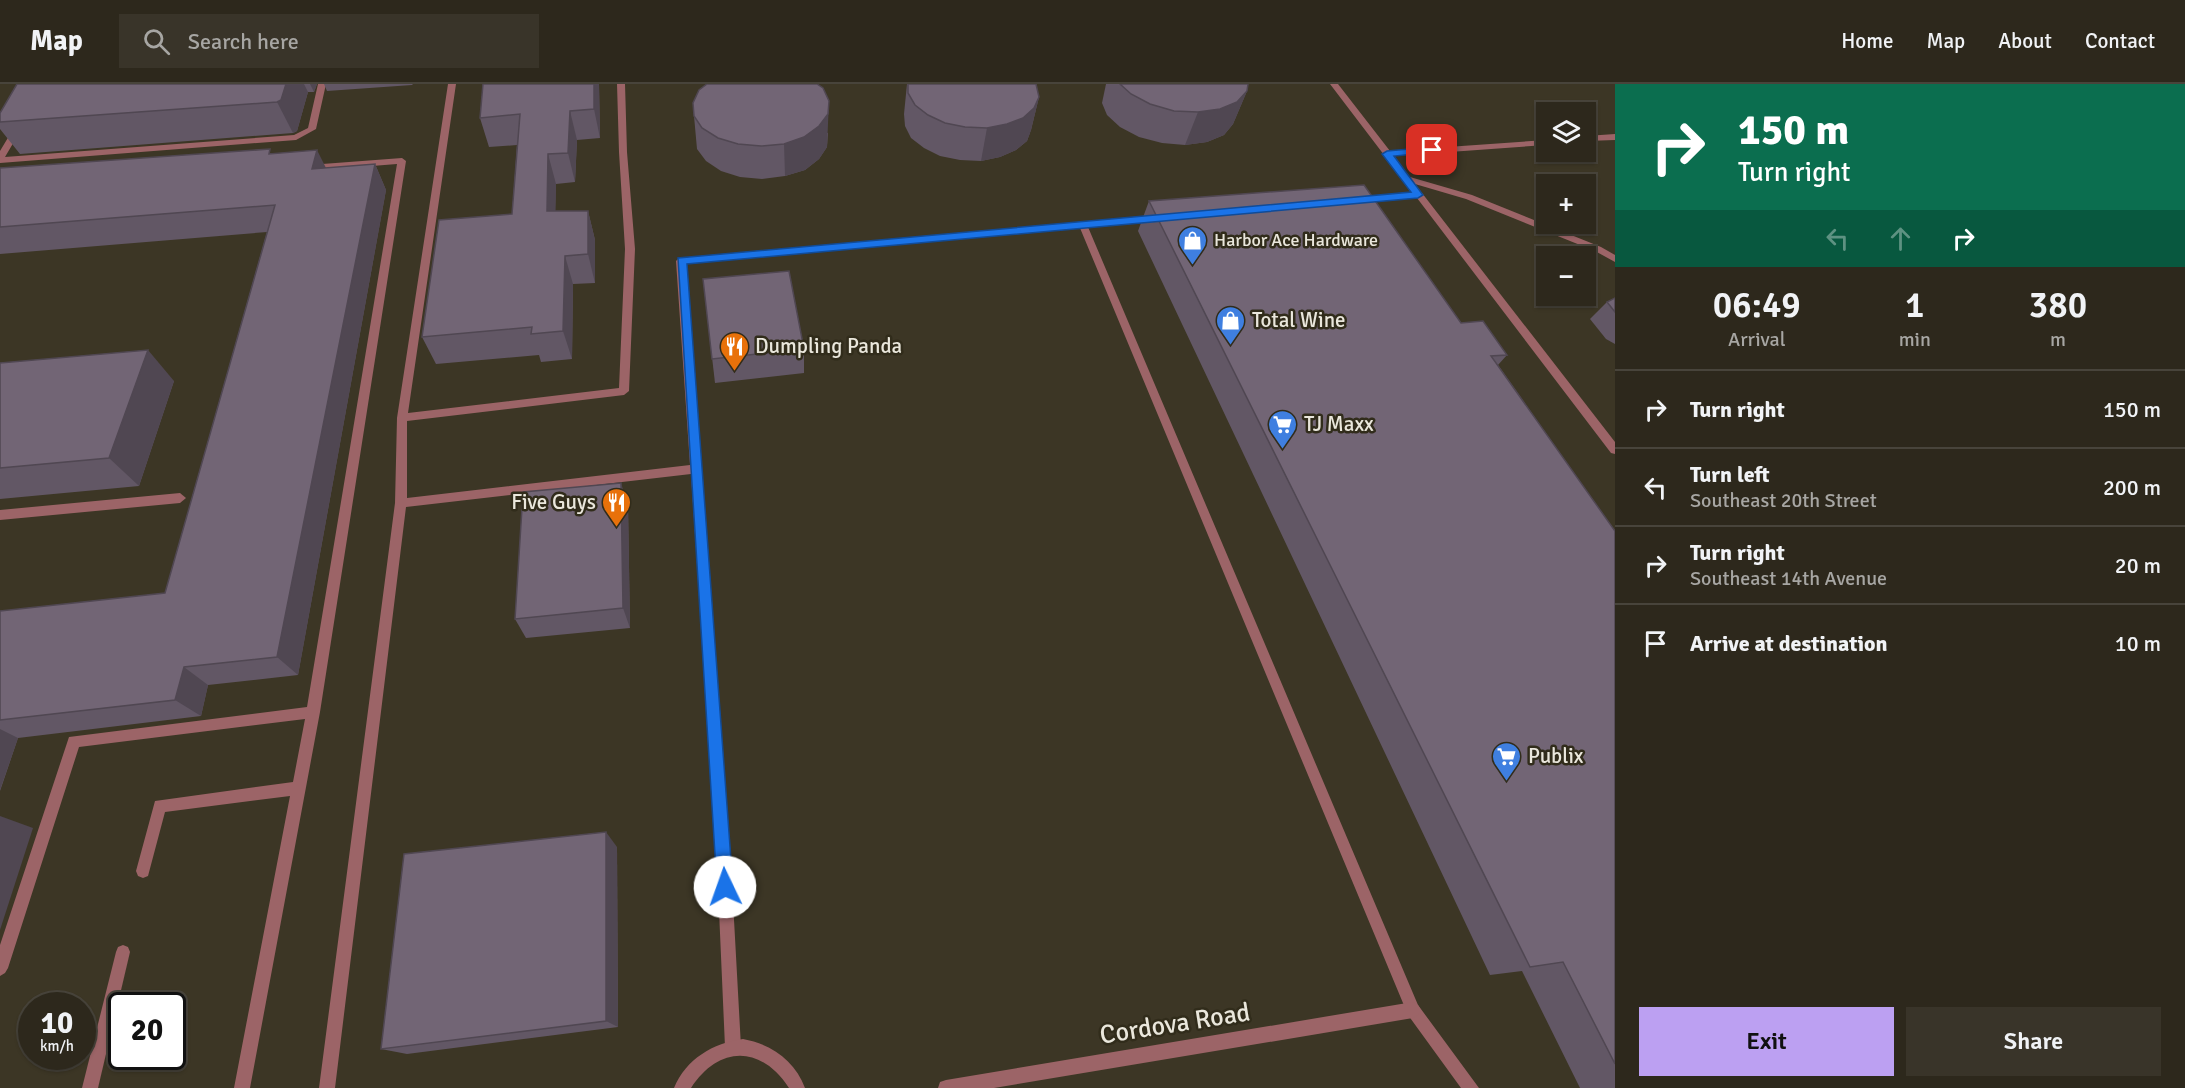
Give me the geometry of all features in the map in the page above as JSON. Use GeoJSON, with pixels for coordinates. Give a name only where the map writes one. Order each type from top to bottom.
{"type":"FeatureCollection","features":[{"type":"Feature","properties":{"kind":"street"},"geometry":{"type":"LineString","coordinates":[[327,1088],[401,503],[402,418],[452,84]]}},
{"type":"Feature","properties":{"kind":"street"},"geometry":{"type":"LineString","coordinates":[[402,418],[624,391],[630,249],[622,152],[621,84]]}},
{"type":"Feature","properties":{"kind":"street"},"geometry":{"type":"LineString","coordinates":[[1334,84],[1615,450]]}},
{"type":"Feature","properties":{"kind":"street"},"geometry":{"type":"LineString","coordinates":[[0,159],[296,137],[312,129],[322,86],[309,88]]}},
{"type":"Feature","properties":{"kind":"street"},"geometry":{"type":"LineString","coordinates":[[0,159],[23,119]]}},
{"type":"Feature","properties":{"kind":"street"},"geometry":{"type":"LineString","coordinates":[[1596,138],[1615,137]]}},
{"type":"Feature","properties":{"kind":"street"},"geometry":{"type":"LineString","coordinates":[[1387,154],[1536,143]]}},
{"type":"Feature","properties":{"kind":"street"},"geometry":{"type":"LineString","coordinates":[[242,1088],[313,712],[402,161],[295,169]]}},
{"type":"Feature","properties":{"kind":"street"},"geometry":{"type":"LineString","coordinates":[[1405,178],[1468,197],[1598,249],[1615,259]]}},
{"type":"Feature","properties":{"kind":"street"},"geometry":{"type":"LineString","coordinates":[[1349,201],[1418,195]]}},
{"type":"Feature","properties":{"kind":"street"},"geometry":{"type":"LineString","coordinates":[[733,1047],[724,865],[681,261],[1164,218]]}},
{"type":"Feature","properties":{"kind":"street"},"geometry":{"type":"LineString","coordinates":[[1083,225],[1413,1010],[1471,1088]]}},
{"type":"Feature","properties":{"kind":"street"},"geometry":{"type":"LineString","coordinates":[[401,503],[696,469]]}},
{"type":"Feature","properties":{"kind":"street"},"geometry":{"type":"LineString","coordinates":[[0,515],[180,498]]}},
{"type":"Feature","properties":{"kind":"street"},"geometry":{"type":"LineString","coordinates":[[0,968],[74,741],[313,712]]}},
{"type":"Feature","properties":{"kind":"street"},"geometry":{"type":"LineString","coordinates":[[143,871],[160,806],[299,788]]}},
{"type":"Feature","properties":{"kind":"street"},"geometry":{"type":"LineString","coordinates":[[90,1088],[123,952]]}},
{"type":"Feature","properties":{"kind":"street","name":"Cordova Road"},"geometry":{"type":"LineString","coordinates":[[946,1088],[1413,1010]]}},
{"type":"Feature","properties":{"kind":"street"},"geometry":{"type":"LineString","coordinates":[[682,1088],[690,1073],[710,1055],[733,1047],[757,1049],[779,1061],[797,1088]]}},
{"type":"Feature","properties":{"kind":"building"},"geometry":{"type":"Polygon","coordinates":[[[17,84],[286,84],[281,100],[277,102],[0,122],[0,113],[17,84]]]}},
{"type":"Feature","properties":{"kind":"building"},"geometry":{"type":"Polygon","coordinates":[[[483,84],[594,84],[594,109],[570,111],[568,153],[548,154],[547,211],[588,211],[588,254],[565,256],[563,331],[531,334],[532,327],[422,337],[439,220],[512,214],[520,114],[480,118],[483,84]]]}},
{"type":"Feature","properties":{"kind":"building"},"geometry":{"type":"Polygon","coordinates":[[[707,84],[817,84],[823,88],[829,101],[828,114],[819,126],[804,137],[784,144],[761,146],[738,144],[718,138],[702,128],[694,116],[693,103],[699,90],[707,84]]]}},
{"type":"Feature","properties":{"kind":"building"},"geometry":{"type":"Polygon","coordinates":[[[908,84],[1036,84],[1039,97],[1034,108],[1023,118],[987,128],[965,127],[945,123],[928,115],[915,105],[908,93],[908,84]]]}},
{"type":"Feature","properties":{"kind":"building"},"geometry":{"type":"Polygon","coordinates":[[[1120,84],[1248,84],[1247,91],[1237,102],[1220,109],[1198,112],[1174,111],[1150,104],[1131,94],[1120,84]]]}},
{"type":"Feature","properties":{"kind":"building"},"geometry":{"type":"Polygon","coordinates":[[[270,149],[269,154],[317,150],[312,169],[375,164],[277,657],[184,667],[175,700],[0,720],[0,611],[165,593],[275,205],[0,227],[0,168],[270,149]]]}},
{"type":"Feature","properties":{"kind":"building"},"geometry":{"type":"Polygon","coordinates":[[[1364,185],[1461,323],[1483,321],[1507,355],[1491,356],[1615,531],[1615,1064],[1563,962],[1530,967],[1149,201],[1364,185]]]}},
{"type":"Feature","properties":{"kind":"building"},"geometry":{"type":"Polygon","coordinates":[[[789,271],[804,349],[712,359],[703,279],[789,271]]]}},
{"type":"Feature","properties":{"kind":"building"},"geometry":{"type":"Polygon","coordinates":[[[1615,298],[1615,312],[1607,302],[1615,298]]]}},
{"type":"Feature","properties":{"kind":"building"},"geometry":{"type":"Polygon","coordinates":[[[148,350],[109,458],[0,468],[0,363],[148,350]]]}},
{"type":"Feature","properties":{"kind":"building"},"geometry":{"type":"Polygon","coordinates":[[[621,483],[623,608],[515,619],[523,492],[621,483]]]}},
{"type":"Feature","properties":{"kind":"building"},"geometry":{"type":"Polygon","coordinates":[[[606,832],[606,1021],[381,1049],[404,854],[606,832]]]}},
{"type":"Feature","properties":{"kind":"place","name":"Harbor Ace Hardware"},"geometry":{"type":"Point","coordinates":[1193,266]}},
{"type":"Feature","properties":{"kind":"place","name":"Total Wine"},"geometry":{"type":"Point","coordinates":[1231,346]}},
{"type":"Feature","properties":{"kind":"place","name":"Dumpling Panda"},"geometry":{"type":"Point","coordinates":[734,372]}},
{"type":"Feature","properties":{"kind":"place","name":"TJ Maxx"},"geometry":{"type":"Point","coordinates":[1283,450]}},
{"type":"Feature","properties":{"kind":"place","name":"Five Guys"},"geometry":{"type":"Point","coordinates":[617,528]}},
{"type":"Feature","properties":{"kind":"place","name":"Publix"},"geometry":{"type":"Point","coordinates":[1507,782]}},
{"type":"Feature","properties":{"kind":"route"},"geometry":{"type":"LineString","coordinates":[[725,887],[681,261],[1418,195],[1387,154],[1432,150]]}}]}
